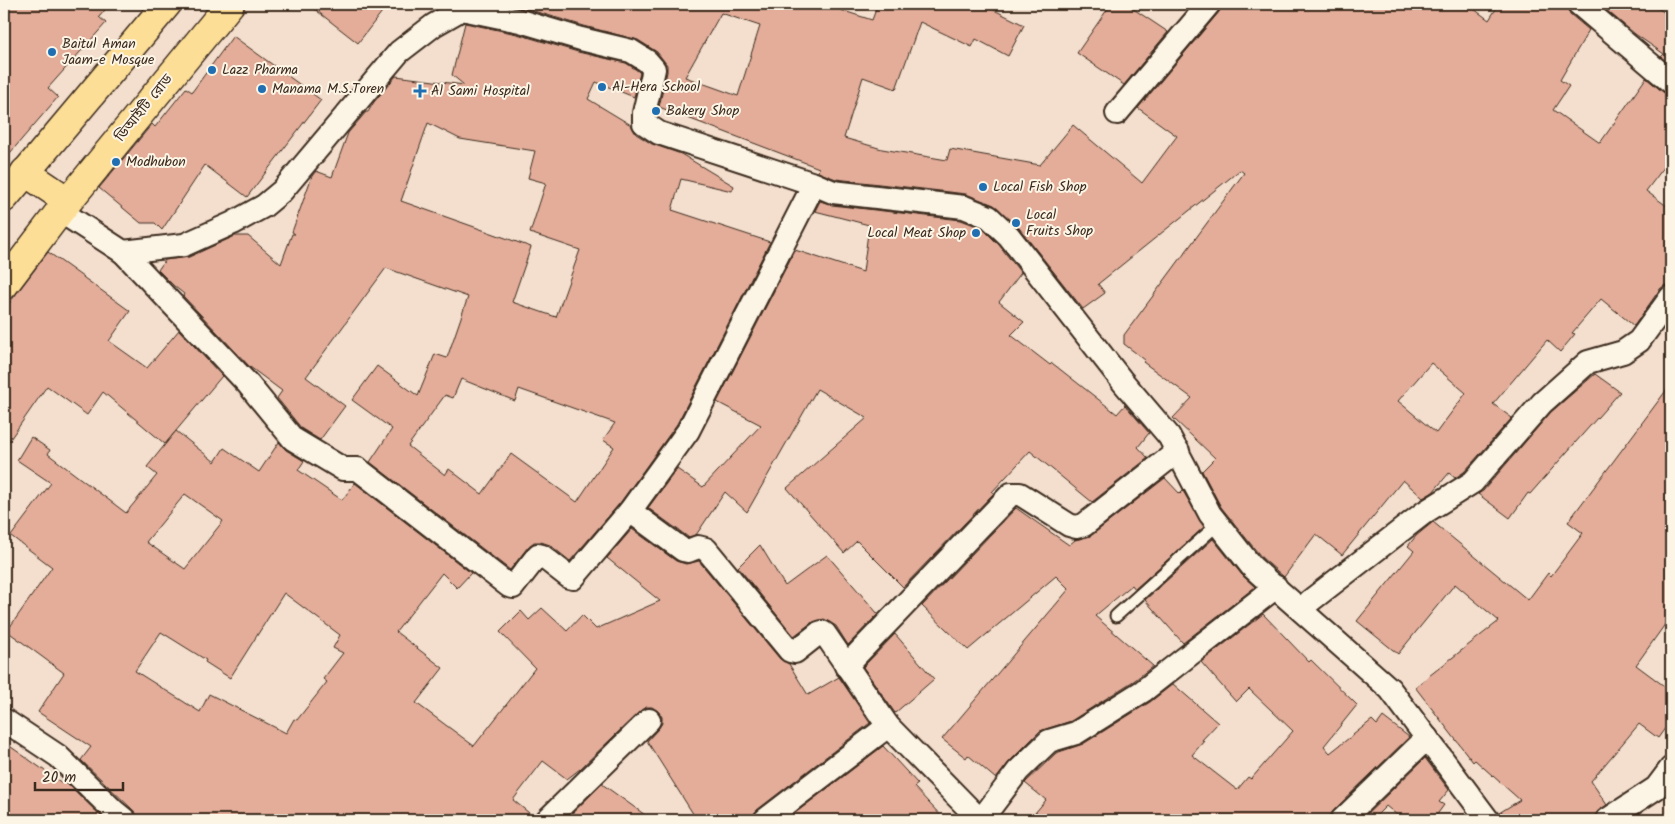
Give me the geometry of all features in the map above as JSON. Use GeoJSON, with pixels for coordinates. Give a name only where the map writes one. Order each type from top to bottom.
{"type":"FeatureCollection","features":[{"type":"Feature","properties":{"kind":"main road"},"geometry":{"type":"LineString","coordinates":[[4,198],[167,4]]}},
{"type":"Feature","properties":{"kind":"main road","name":"ডিআইটি রোড"},"geometry":{"type":"LineString","coordinates":[[4,285],[64,206],[230,4]]}},
{"type":"Feature","properties":{"kind":"main road"},"geometry":{"type":"LineString","coordinates":[[25,172],[64,206]]}},
{"type":"Feature","properties":{"kind":"street"},"geometry":{"type":"LineString","coordinates":[[1116,113],[1209,4]]}},
{"type":"Feature","properties":{"kind":"street"},"geometry":{"type":"LineString","coordinates":[[1579,4],[1671,82]]}},
{"type":"Feature","properties":{"kind":"street"},"geometry":{"type":"LineString","coordinates":[[123,252],[184,244],[233,223],[264,206],[282,191],[399,52],[461,6],[631,51],[647,61],[654,69],[644,113],[644,123],[660,133],[833,192],[964,208],[989,217],[1009,236],[1123,382],[1169,436],[1210,514],[1252,567],[1390,689],[1488,820]]}},
{"type":"Feature","properties":{"kind":"street"},"geometry":{"type":"LineString","coordinates":[[64,206],[123,252],[248,384],[292,439],[343,469],[358,469],[509,586],[513,587],[538,554],[573,578],[630,510],[688,431],[814,184]]}},
{"type":"Feature","properties":{"kind":"street"},"geometry":{"type":"LineString","coordinates":[[1301,610],[1425,512],[1473,482],[1542,403],[1588,362],[1623,352],[1639,341],[1671,297]]}},
{"type":"Feature","properties":{"kind":"street"},"geometry":{"type":"LineString","coordinates":[[846,666],[1011,494],[1020,494],[1069,525],[1076,527],[1084,525],[1178,451]]}},
{"type":"Feature","properties":{"kind":"street"},"geometry":{"type":"LineString","coordinates":[[630,510],[683,550],[688,551],[698,546],[706,549],[790,651],[795,652],[822,632],[888,726],[980,820],[1018,771],[1048,741],[1076,732],[1142,692],[1276,587]]}},
{"type":"Feature","properties":{"kind":"street"},"geometry":{"type":"LineString","coordinates":[[4,720],[58,756],[125,820]]}},
{"type":"Feature","properties":{"kind":"street"},"geometry":{"type":"LineString","coordinates":[[547,820],[649,720]]}},
{"type":"Feature","properties":{"kind":"street"},"geometry":{"type":"LineString","coordinates":[[765,820],[888,726]]}},
{"type":"Feature","properties":{"kind":"street"},"geometry":{"type":"LineString","coordinates":[[1342,820],[1427,738]]}},
{"type":"Feature","properties":{"kind":"street"},"geometry":{"type":"LineString","coordinates":[[1607,820],[1656,788],[1671,768]]}},
{"type":"Feature","properties":{"kind":"lane"},"geometry":{"type":"LineString","coordinates":[[1116,616],[1218,524]]}},
{"type":"Feature","properties":{"kind":"building"},"geometry":{"type":"Polygon","coordinates":[[[4,4],[110,4],[99,17],[106,23],[48,88],[58,97],[4,160],[4,4]]]}},
{"type":"Feature","properties":{"kind":"building"},"geometry":{"type":"Polygon","coordinates":[[[308,4],[388,4],[358,43],[308,4]]]}},
{"type":"Feature","properties":{"kind":"building"},"geometry":{"type":"Polygon","coordinates":[[[501,4],[822,4],[872,20],[878,4],[982,4],[1024,25],[1008,56],[976,39],[972,47],[920,22],[896,89],[863,77],[844,138],[882,149],[947,160],[950,149],[1040,165],[1073,125],[1142,183],[1177,136],[1138,108],[1219,12],[1222,4],[1467,4],[1489,20],[1499,4],[1566,4],[1570,14],[1589,30],[1560,80],[1569,86],[1553,110],[1600,143],[1646,78],[1663,92],[1671,95],[1671,158],[1646,191],[1671,209],[1671,284],[1665,285],[1660,289],[1634,326],[1601,299],[1572,333],[1575,334],[1560,352],[1547,340],[1493,404],[1512,418],[1464,472],[1455,478],[1449,473],[1433,492],[1423,498],[1403,480],[1342,555],[1316,534],[1284,577],[1262,558],[1221,507],[1202,471],[1215,458],[1173,418],[1192,398],[1143,362],[1145,360],[1124,344],[1124,335],[1244,173],[1240,170],[1098,284],[1105,293],[1083,309],[1019,228],[994,205],[966,194],[836,179],[818,172],[819,168],[659,107],[667,65],[657,52],[638,40],[524,8],[501,4]],[[721,13],[685,77],[738,96],[760,26],[721,13]],[[1431,363],[1398,401],[1436,433],[1466,393],[1431,363]]]}},
{"type":"Feature","properties":{"kind":"building"},"geometry":{"type":"Polygon","coordinates":[[[1111,4],[1126,4],[1168,32],[1124,85],[1077,53],[1111,4]]]}},
{"type":"Feature","properties":{"kind":"building"},"geometry":{"type":"Polygon","coordinates":[[[1599,4],[1652,4],[1671,17],[1671,65],[1661,57],[1664,54],[1635,34],[1599,4]]]}},
{"type":"Feature","properties":{"kind":"building"},"geometry":{"type":"Polygon","coordinates":[[[465,23],[517,34],[578,52],[626,63],[640,73],[634,97],[596,82],[588,99],[631,125],[636,134],[652,144],[681,154],[734,186],[732,191],[681,179],[672,210],[770,242],[677,424],[620,503],[570,561],[550,545],[534,542],[510,570],[370,462],[392,429],[352,400],[377,366],[418,396],[435,354],[447,358],[468,297],[386,268],[306,377],[345,406],[320,440],[302,429],[277,398],[282,391],[250,367],[183,296],[184,294],[158,270],[165,260],[189,257],[235,236],[248,236],[281,264],[292,234],[295,234],[292,232],[312,176],[316,171],[332,177],[348,133],[368,112],[396,76],[464,85],[452,75],[465,23]],[[428,123],[401,201],[531,247],[512,302],[556,317],[580,250],[530,233],[546,183],[528,178],[535,151],[460,139],[428,123]],[[461,379],[453,398],[445,395],[408,446],[445,475],[449,469],[482,494],[511,454],[577,502],[614,447],[603,440],[615,423],[519,389],[515,401],[461,379]]]}},
{"type":"Feature","properties":{"kind":"building"},"geometry":{"type":"Polygon","coordinates":[[[233,36],[321,100],[247,197],[205,165],[162,230],[155,223],[141,223],[99,188],[152,124],[155,127],[186,88],[192,92],[233,36]]]}},
{"type":"Feature","properties":{"kind":"building"},"geometry":{"type":"Polygon","coordinates":[[[820,201],[832,205],[961,220],[982,228],[999,245],[1021,273],[999,302],[1024,322],[1011,335],[1050,365],[1052,363],[1117,414],[1125,405],[1149,433],[1138,447],[1148,458],[1092,502],[1030,451],[992,492],[994,493],[903,587],[857,541],[844,553],[787,488],[867,418],[817,389],[747,512],[725,492],[696,535],[688,537],[648,508],[677,469],[703,487],[761,425],[717,402],[795,250],[863,272],[869,225],[815,211],[820,201]]]}},
{"type":"Feature","properties":{"kind":"building"},"geometry":{"type":"Polygon","coordinates":[[[48,252],[130,311],[109,341],[147,368],[179,330],[222,376],[165,444],[103,392],[87,415],[47,386],[4,448],[4,310],[48,252]]]}},
{"type":"Feature","properties":{"kind":"building"},"geometry":{"type":"Polygon","coordinates":[[[1595,374],[1620,392],[1530,494],[1528,493],[1510,518],[1478,494],[1483,491],[1551,412],[1595,374]]]}},
{"type":"Feature","properties":{"kind":"building"},"geometry":{"type":"Polygon","coordinates":[[[1671,384],[1671,616],[1636,665],[1671,691],[1671,720],[1658,738],[1639,724],[1591,781],[1607,805],[1596,814],[1594,820],[1501,820],[1499,813],[1520,800],[1475,760],[1473,762],[1415,687],[1499,621],[1455,584],[1398,654],[1357,621],[1414,551],[1408,546],[1416,536],[1433,522],[1528,600],[1548,573],[1551,576],[1583,533],[1568,522],[1671,384]]]}},
{"type":"Feature","properties":{"kind":"building"},"geometry":{"type":"Polygon","coordinates":[[[176,431],[215,462],[224,448],[259,472],[279,442],[286,450],[304,461],[298,470],[342,500],[355,483],[471,573],[457,588],[442,573],[396,632],[443,668],[416,703],[474,746],[535,668],[500,632],[521,611],[529,620],[542,608],[567,631],[582,615],[596,629],[660,601],[607,558],[632,529],[676,561],[686,564],[699,561],[780,659],[789,664],[808,695],[839,677],[870,723],[757,810],[752,820],[697,820],[647,741],[662,723],[662,717],[652,707],[646,707],[567,779],[543,761],[513,800],[534,817],[534,820],[138,820],[133,810],[81,760],[91,747],[38,712],[64,673],[7,631],[52,567],[11,536],[51,483],[17,460],[31,437],[50,450],[48,454],[126,513],[157,475],[147,467],[176,431]],[[185,494],[146,542],[185,569],[223,521],[185,494]],[[284,593],[230,678],[205,662],[206,660],[161,632],[135,671],[200,712],[209,694],[286,733],[294,719],[297,720],[327,682],[323,679],[343,653],[333,648],[340,635],[284,593]]]}},
{"type":"Feature","properties":{"kind":"building"},"geometry":{"type":"Polygon","coordinates":[[[1165,478],[1180,494],[1183,491],[1204,527],[1135,589],[1132,585],[1095,616],[1153,666],[1135,680],[1071,721],[1040,731],[1009,762],[996,779],[968,755],[966,758],[942,739],[1069,589],[1056,576],[968,650],[922,606],[1016,508],[1069,545],[1075,540],[1092,535],[1165,478]]]}},
{"type":"Feature","properties":{"kind":"building"},"geometry":{"type":"Polygon","coordinates":[[[1213,539],[1242,575],[1255,587],[1183,643],[1145,600],[1213,539]]]}},
{"type":"Feature","properties":{"kind":"building"},"geometry":{"type":"Polygon","coordinates":[[[760,545],[785,586],[827,555],[878,614],[848,645],[836,626],[824,619],[811,623],[794,636],[738,567],[760,545]]]}},
{"type":"Feature","properties":{"kind":"building"},"geometry":{"type":"Polygon","coordinates":[[[1263,614],[1309,662],[1311,660],[1357,705],[1324,746],[1330,753],[1372,720],[1377,725],[1383,717],[1409,737],[1333,811],[1329,820],[1029,820],[1046,800],[1025,783],[1056,753],[1083,744],[1150,702],[1173,684],[1218,723],[1202,740],[1204,741],[1192,755],[1237,790],[1248,777],[1251,779],[1293,731],[1249,689],[1236,702],[1201,662],[1263,614]]]}},
{"type":"Feature","properties":{"kind":"building"},"geometry":{"type":"Polygon","coordinates":[[[895,634],[934,679],[895,713],[863,667],[895,634]]]}},
{"type":"Feature","properties":{"kind":"building"},"geometry":{"type":"Polygon","coordinates":[[[4,742],[62,783],[64,780],[105,820],[4,820],[4,742]]]}},
{"type":"Feature","properties":{"kind":"building"},"geometry":{"type":"Polygon","coordinates":[[[883,746],[918,784],[914,787],[945,820],[786,820],[883,746]]]}},
{"type":"Feature","properties":{"kind":"building"},"geometry":{"type":"Polygon","coordinates":[[[1425,758],[1449,790],[1439,802],[1444,805],[1433,820],[1403,820],[1386,806],[1372,820],[1361,820],[1425,758]]]}},
{"type":"Feature","properties":{"kind":"building"},"geometry":{"type":"Polygon","coordinates":[[[602,784],[652,820],[565,820],[602,784]]]}},
{"type":"Feature","properties":{"kind":"place","name":"Baitul Aman Jaam-e Mosque"},"geometry":{"type":"Point","coordinates":[52,52]}},
{"type":"Feature","properties":{"kind":"place","name":"Lazz Pharma"},"geometry":{"type":"Point","coordinates":[212,70]}},
{"type":"Feature","properties":{"kind":"place","name":"Al-Hera School"},"geometry":{"type":"Point","coordinates":[602,87]}},
{"type":"Feature","properties":{"kind":"place","name":"Manama M.S.Toren"},"geometry":{"type":"Point","coordinates":[262,89]}},
{"type":"Feature","properties":{"kind":"place","name":"Al Sami Hospital"},"geometry":{"type":"Point","coordinates":[420,91]}},
{"type":"Feature","properties":{"kind":"place","name":"Bakery Shop"},"geometry":{"type":"Point","coordinates":[656,111]}},
{"type":"Feature","properties":{"kind":"place","name":"Modhubon"},"geometry":{"type":"Point","coordinates":[116,162]}},
{"type":"Feature","properties":{"kind":"place","name":"Local Fish Shop"},"geometry":{"type":"Point","coordinates":[983,187]}},
{"type":"Feature","properties":{"kind":"place","name":"Local Fruits Shop"},"geometry":{"type":"Point","coordinates":[1016,223]}},
{"type":"Feature","properties":{"kind":"place","name":"Local Meat Shop"},"geometry":{"type":"Point","coordinates":[976,233]}}]}
